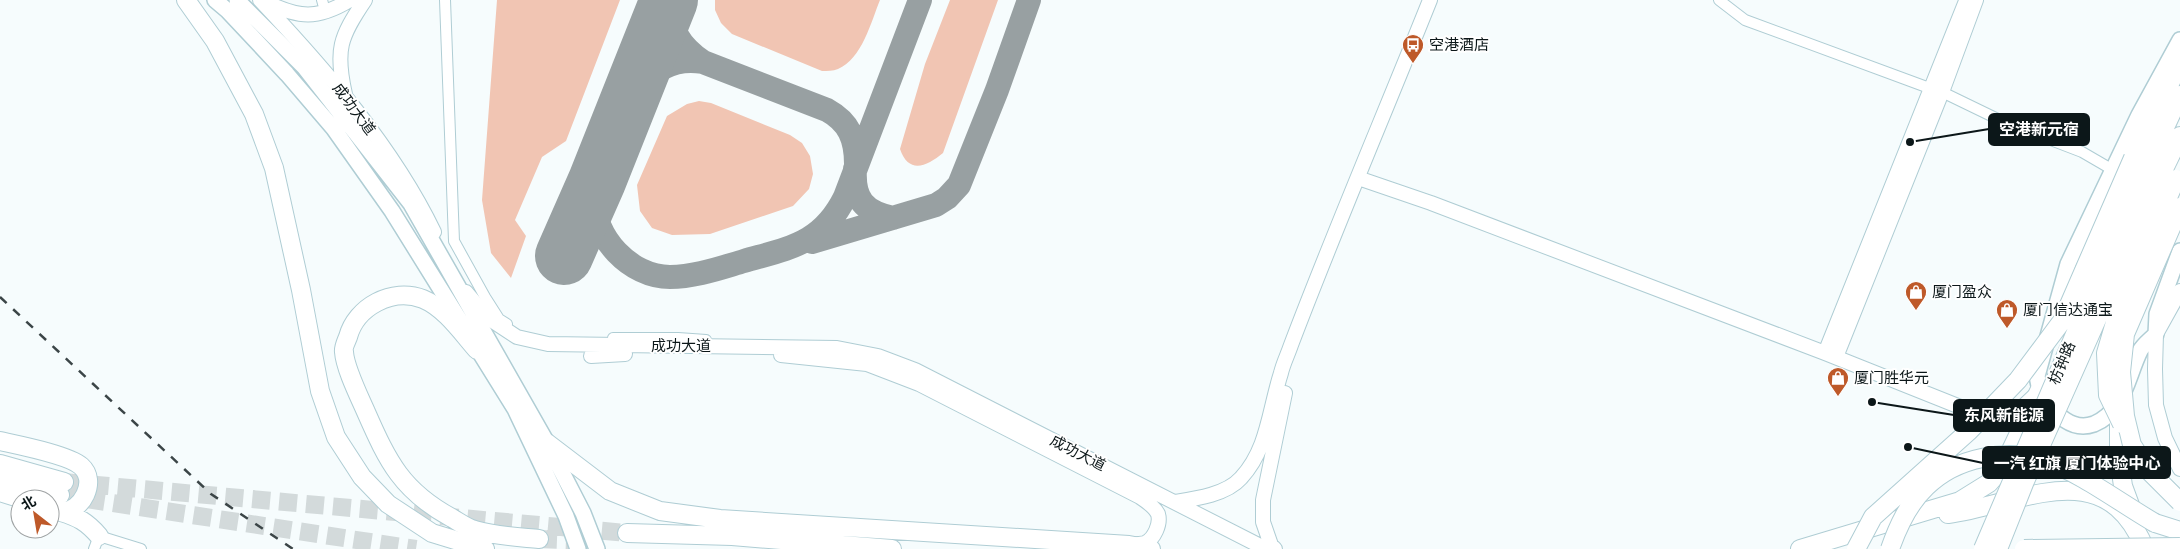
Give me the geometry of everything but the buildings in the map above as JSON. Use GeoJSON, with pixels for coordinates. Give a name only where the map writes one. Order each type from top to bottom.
{"type":"FeatureCollection","features":[{"type":"Feature","properties":{"kind":"highway"},"geometry":{"type":"LineString","coordinates":[[186,0],[215,41],[250,106],[274,168],[301,290],[320,391],[336,437],[362,477],[388,504],[432,533],[485,549]]}},
{"type":"Feature","properties":{"kind":"highway"},"geometry":{"type":"LineString","coordinates":[[2180,63],[2160,169],[2106,353],[2108,395],[2132,445],[2149,471],[2180,502]]}},
{"type":"Feature","properties":{"kind":"highway","name":"枋钟路"},"geometry":{"type":"LineString","coordinates":[[1998,549],[2025,481],[2160,169],[2180,95]]}},
{"type":"Feature","properties":{"kind":"highway","name":"枋钟路"},"geometry":{"type":"LineString","coordinates":[[1983,549],[2160,169],[2180,136]]}},
{"type":"Feature","properties":{"kind":"highway"},"geometry":{"type":"LineString","coordinates":[[1856,549],[1873,517],[1987,412],[2018,380],[2062,321],[2160,169]]}},
{"type":"Feature","properties":{"kind":"highway"},"geometry":{"type":"LineString","coordinates":[[2132,445],[2125,416],[2121,372],[2125,334],[2180,206]]}},
{"type":"Feature","properties":{"kind":"highway"},"geometry":{"type":"LineString","coordinates":[[477,350],[445,314],[423,299],[400,295],[377,302],[359,315],[349,332],[344,351],[352,381],[391,464],[411,490],[440,512],[474,530],[503,536],[539,539]]}},
{"type":"Feature","properties":{"kind":"highway"},"geometry":{"type":"LineString","coordinates":[[1800,549],[1960,501],[1990,483],[2003,467],[2040,390]]}},
{"type":"Feature","properties":{"kind":"highway"},"geometry":{"type":"LineString","coordinates":[[2119,404],[2118,458],[2123,486],[2146,549]]}},
{"type":"Feature","properties":{"kind":"highway"},"geometry":{"type":"LineString","coordinates":[[0,441],[52,454],[81,465],[87,474],[88,491],[77,506],[60,499]]}},
{"type":"Feature","properties":{"kind":"highway"},"geometry":{"type":"LineString","coordinates":[[547,443],[610,491],[660,511],[720,519],[1151,549]]}},
{"type":"Feature","properties":{"kind":"highway"},"geometry":{"type":"LineString","coordinates":[[1890,549],[1897,528],[1912,502],[1927,486],[1954,467],[1982,457],[2017,455],[2045,461],[2068,470],[2155,523],[2180,531]]}},
{"type":"Feature","properties":{"kind":"highway"},"geometry":{"type":"LineString","coordinates":[[0,464],[42,489]]}},
{"type":"Feature","properties":{"kind":"highway"},"geometry":{"type":"LineString","coordinates":[[0,477],[32,489]]}},
{"type":"Feature","properties":{"kind":"highway"},"geometry":{"type":"LineString","coordinates":[[1888,522],[1954,513],[2038,494],[2073,490],[2103,497],[2116,505],[2137,529],[2146,549]]}},
{"type":"Feature","properties":{"kind":"highway"},"geometry":{"type":"LineString","coordinates":[[60,500],[78,517],[87,522],[97,542]]}},
{"type":"Feature","properties":{"kind":"highway"},"geometry":{"type":"LineString","coordinates":[[788,549],[631,538],[732,536],[892,549]]}},
{"type":"Feature","properties":{"kind":"highway"},"geometry":{"type":"LineString","coordinates":[[2022,549],[2180,547]]}},
{"type":"Feature","properties":{"kind":"main road"},"geometry":{"type":"LineString","coordinates":[[215,0],[228,11],[287,74],[334,129],[392,211],[515,409],[566,516],[578,549]]}},
{"type":"Feature","properties":{"kind":"main road"},"geometry":{"type":"LineString","coordinates":[[236,0],[304,67],[412,204],[446,268],[547,443],[583,513],[597,549]]}},
{"type":"Feature","properties":{"kind":"main road"},"geometry":{"type":"LineString","coordinates":[[261,0],[290,13],[312,15],[323,6],[350,0]]}},
{"type":"Feature","properties":{"kind":"main road","name":"成功大道"},"geometry":{"type":"LineString","coordinates":[[261,0],[346,97],[421,205],[434,233],[446,268],[488,318],[517,337],[548,344],[837,348],[878,356],[915,370],[1266,549]]}},
{"type":"Feature","properties":{"kind":"main road"},"geometry":{"type":"LineString","coordinates":[[346,97],[339,68],[341,42],[365,0]]}},
{"type":"Feature","properties":{"kind":"main road"},"geometry":{"type":"LineString","coordinates":[[1275,549],[1270,545],[1263,522],[1262,500],[1272,463],[1288,376],[1430,0]]}},
{"type":"Feature","properties":{"kind":"main road"},"geometry":{"type":"LineString","coordinates":[[1173,502],[1195,499],[1216,493],[1239,480],[1254,461],[1268,429],[1284,364],[1315,282],[1362,179],[1439,0]]}},
{"type":"Feature","properties":{"kind":"main road"},"geometry":{"type":"LineString","coordinates":[[1937,90],[1966,0]]}},
{"type":"Feature","properties":{"kind":"main road"},"geometry":{"type":"LineString","coordinates":[[1830,355],[1937,90],[1976,0]]}},
{"type":"Feature","properties":{"kind":"main road"},"geometry":{"type":"LineString","coordinates":[[2180,40],[2139,116],[2068,264],[2037,376],[2040,390],[2049,410],[2072,425],[2087,426],[2104,420],[2119,404],[2141,349],[2156,334],[2180,291]]}},
{"type":"Feature","properties":{"kind":"main road"},"geometry":{"type":"LineString","coordinates":[[1362,179],[1431,203],[1830,355],[1998,422],[2015,414],[2040,390]]}},
{"type":"Feature","properties":{"kind":"main road"},"geometry":{"type":"LineString","coordinates":[[2180,251],[2157,314],[2156,334],[2156,405],[2164,438],[2180,469]]}},
{"type":"Feature","properties":{"kind":"main road","name":"成功大道"},"geometry":{"type":"LineString","coordinates":[[591,356],[612,354],[782,355],[867,364],[919,384],[1140,497],[1151,505],[1158,514],[1158,525],[1154,534],[1146,543],[1129,546]]}},
{"type":"Feature","properties":{"kind":"street"},"geometry":{"type":"LineString","coordinates":[[445,0],[454,241],[499,319],[525,334],[555,339],[678,338],[767,346]]}},
{"type":"Feature","properties":{"kind":"street"},"geometry":{"type":"LineString","coordinates":[[1719,0],[1745,20],[1937,90],[2006,123],[2082,152],[2113,170]]}},
{"type":"Feature","properties":{"kind":"street"},"geometry":{"type":"LineString","coordinates":[[97,542],[140,549]]}},
{"type":"Feature","properties":{"kind":"shaded area"},"geometry":{"type":"Polygon","coordinates":[[[497,0],[620,0],[566,141],[542,157],[515,220],[526,236],[511,278],[491,253],[482,200],[497,0]]]}},
{"type":"Feature","properties":{"kind":"shaded area"},"geometry":{"type":"Polygon","coordinates":[[[715,0],[880,0],[865,39],[853,57],[838,69],[822,71],[732,34],[721,23],[715,10],[715,0]]]}},
{"type":"Feature","properties":{"kind":"shaded area"},"geometry":{"type":"Polygon","coordinates":[[[950,0],[998,0],[943,153],[931,162],[919,166],[913,165],[908,162],[900,149],[925,64],[950,0]]]}},
{"type":"Feature","properties":{"kind":"shaded area"},"geometry":{"type":"Polygon","coordinates":[[[699,101],[711,103],[790,135],[802,143],[810,156],[813,174],[809,189],[793,206],[710,234],[672,235],[652,228],[640,211],[637,185],[667,116],[687,104],[699,101]]]}},
{"type":"Feature","properties":{"kind":"taxiway"},"geometry":{"type":"LineString","coordinates":[[671,0],[671,19],[677,36],[688,50],[703,62],[684,61],[667,66],[653,74],[641,87],[631,101],[615,134],[594,192],[595,213],[600,227],[607,240],[617,252],[641,270],[655,275],[670,277],[707,272],[776,252],[803,242],[826,225],[836,213],[845,197],[920,0]]}},
{"type":"Feature","properties":{"kind":"taxiway"},"geometry":{"type":"LineString","coordinates":[[812,242],[936,205],[947,198],[959,185],[997,90],[1029,0]]}},
{"type":"Feature","properties":{"kind":"taxiway"},"geometry":{"type":"LineString","coordinates":[[703,62],[827,110],[835,115],[850,132],[855,147],[856,164]]}},
{"type":"Feature","properties":{"kind":"taxiway"},"geometry":{"type":"LineString","coordinates":[[855,169],[856,188],[862,202],[875,212],[893,218]]}},
{"type":"Feature","properties":{"kind":"runway"},"geometry":{"type":"LineString","coordinates":[[564,256],[597,181],[669,0]]}},
{"type":"Feature","properties":{"kind":"tunnel"},"geometry":{"type":"LineString","coordinates":[[64,482],[627,533]]}},
{"type":"Feature","properties":{"kind":"tunnel"},"geometry":{"type":"LineString","coordinates":[[60,495],[416,549]]}},
{"type":"Feature","properties":{"kind":"tunnel"},"geometry":{"type":"LineString","coordinates":[[539,539],[589,541]]}},
{"type":"Feature","properties":{"kind":"railway"},"geometry":{"type":"LineString","coordinates":[[0,297],[211,494],[293,549]]}},
{"type":"Feature","properties":{"kind":"place","name":"空港酒店"},"geometry":{"type":"Point","coordinates":[1413,64]}},
{"type":"Feature","properties":{"kind":"place","name":"空港新元宿"},"geometry":{"type":"Point","coordinates":[1910,142]}},
{"type":"Feature","properties":{"kind":"place","name":"厦门盈众"},"geometry":{"type":"Point","coordinates":[1916,311]}},
{"type":"Feature","properties":{"kind":"place","name":"厦门信达通宝"},"geometry":{"type":"Point","coordinates":[2007,329]}},
{"type":"Feature","properties":{"kind":"place","name":"厦门胜华元"},"geometry":{"type":"Point","coordinates":[1838,397]}},
{"type":"Feature","properties":{"kind":"place","name":"东风新能源"},"geometry":{"type":"Point","coordinates":[1872,402]}},
{"type":"Feature","properties":{"kind":"place","name":"一汽 红旗 厦门体验中心"},"geometry":{"type":"Point","coordinates":[1908,447]}}]}
